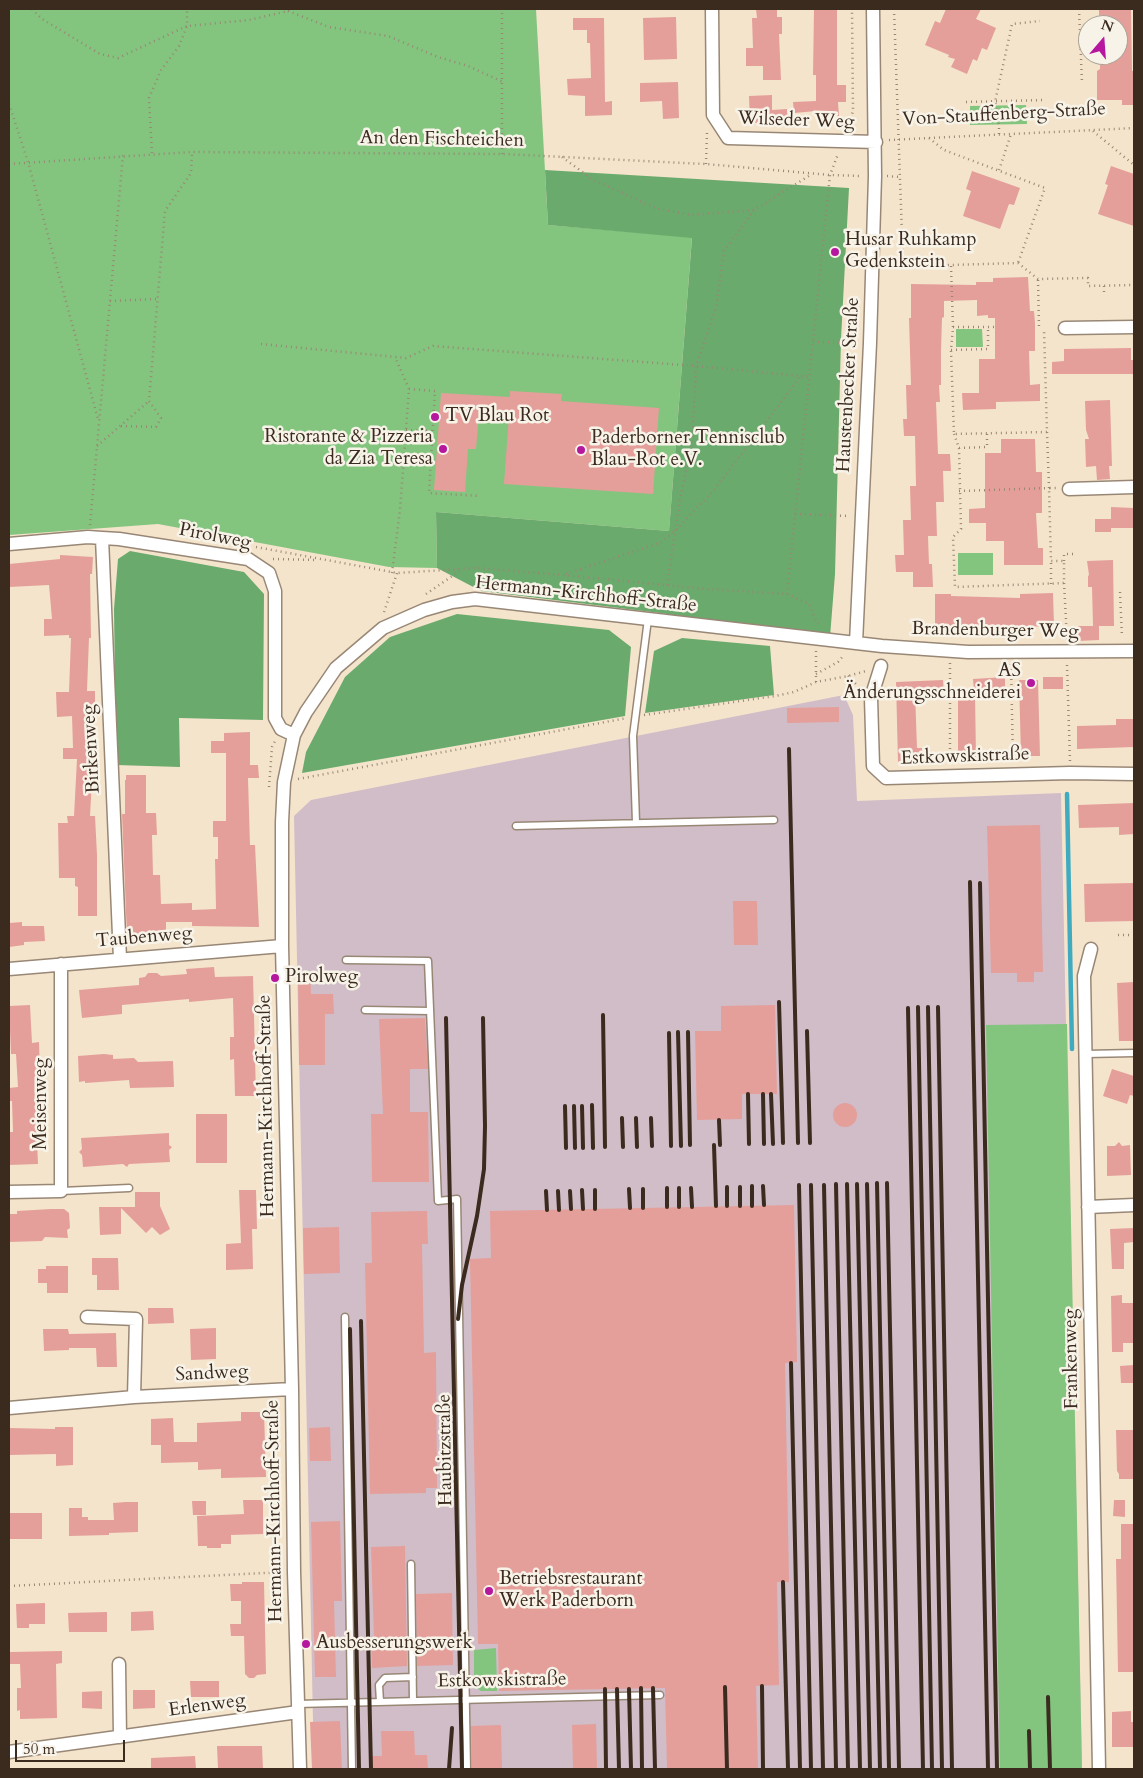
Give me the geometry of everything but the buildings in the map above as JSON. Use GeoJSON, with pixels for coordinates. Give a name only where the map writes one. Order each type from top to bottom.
{"type":"FeatureCollection","features":[{"type":"Feature","properties":{"kind":"street","name":"Wilseder Weg"},"geometry":{"type":"LineString","coordinates":[[712,9],[713,115],[728,138],[876,142]]}},
{"type":"Feature","properties":{"kind":"street","name":"Haustenbecker Straße"},"geometry":{"type":"LineString","coordinates":[[856,643],[870,343],[876,142],[873,9]]}},
{"type":"Feature","properties":{"kind":"street"},"geometry":{"type":"LineString","coordinates":[[1065,328],[1134,327]]}},
{"type":"Feature","properties":{"kind":"street"},"geometry":{"type":"LineString","coordinates":[[1069,489],[1134,487]]}},
{"type":"Feature","properties":{"kind":"street","name":"Pirolweg"},"geometry":{"type":"LineString","coordinates":[[9,544],[88,537],[102,538],[248,559],[269,573],[275,591],[275,718],[281,728],[294,736]]}},
{"type":"Feature","properties":{"kind":"street","name":"Birkenweg"},"geometry":{"type":"LineString","coordinates":[[102,538],[120,959]]}},
{"type":"Feature","properties":{"kind":"street","name":"Hermann-Kirchhoff-Straße"},"geometry":{"type":"LineString","coordinates":[[300,1769],[294,1572],[292,1389],[282,946],[282,822],[284,782],[294,736],[306,712],[336,668],[383,628],[424,610],[452,602],[475,599],[856,643]]}},
{"type":"Feature","properties":{"kind":"street","name":"Brandenburger Weg"},"geometry":{"type":"LineString","coordinates":[[856,643],[950,651],[1128,651]]}},
{"type":"Feature","properties":{"kind":"street","name":"Estkowskistraße"},"geometry":{"type":"LineString","coordinates":[[881,666],[870,698],[873,766],[886,778],[1070,773],[1134,774]]}},
{"type":"Feature","properties":{"kind":"street","name":"Taubenweg"},"geometry":{"type":"LineString","coordinates":[[9,969],[282,946]]}},
{"type":"Feature","properties":{"kind":"street","name":"Frankenweg"},"geometry":{"type":"LineString","coordinates":[[1092,949],[1084,976],[1099,1769]]}},
{"type":"Feature","properties":{"kind":"street","name":"Meisenweg"},"geometry":{"type":"LineString","coordinates":[[61,1191],[62,964]]}},
{"type":"Feature","properties":{"kind":"street"},"geometry":{"type":"LineString","coordinates":[[9,1192],[61,1191]]}},
{"type":"Feature","properties":{"kind":"street"},"geometry":{"type":"LineString","coordinates":[[1088,1207],[1134,1206]]}},
{"type":"Feature","properties":{"kind":"street"},"geometry":{"type":"LineString","coordinates":[[87,1317],[136,1319],[134,1397]]}},
{"type":"Feature","properties":{"kind":"street","name":"Sandweg"},"geometry":{"type":"LineString","coordinates":[[9,1408],[134,1397],[292,1389]]}},
{"type":"Feature","properties":{"kind":"street"},"geometry":{"type":"LineString","coordinates":[[119,1664],[120,1737]]}},
{"type":"Feature","properties":{"kind":"street","name":"Erlenweg"},"geometry":{"type":"LineString","coordinates":[[9,1752],[120,1737],[298,1708]]}},
{"type":"Feature","properties":{"kind":"lane"},"geometry":{"type":"LineString","coordinates":[[636,822],[633,736],[648,620]]}},
{"type":"Feature","properties":{"kind":"lane"},"geometry":{"type":"LineString","coordinates":[[516,826],[774,820]]}},
{"type":"Feature","properties":{"kind":"lane"},"geometry":{"type":"LineString","coordinates":[[346,960],[428,962],[430,1011],[365,1010]]}},
{"type":"Feature","properties":{"kind":"lane","name":"Haubitzstraße"},"geometry":{"type":"LineString","coordinates":[[430,1011],[438,1201],[457,1199],[467,1769]]}},
{"type":"Feature","properties":{"kind":"lane"},"geometry":{"type":"LineString","coordinates":[[1086,1054],[1134,1053]]}},
{"type":"Feature","properties":{"kind":"lane"},"geometry":{"type":"LineString","coordinates":[[61,1191],[128,1188]]}},
{"type":"Feature","properties":{"kind":"lane"},"geometry":{"type":"LineString","coordinates":[[345,1317],[352,1769]]}},
{"type":"Feature","properties":{"kind":"lane"},"geometry":{"type":"LineString","coordinates":[[412,1564],[413,1702]]}},
{"type":"Feature","properties":{"kind":"lane"},"geometry":{"type":"LineString","coordinates":[[380,1702],[379,1685],[385,1678],[413,1677]]}},
{"type":"Feature","properties":{"kind":"lane","name":"Estkowskistraße"},"geometry":{"type":"LineString","coordinates":[[298,1708],[344,1703],[660,1696]]}},
{"type":"Feature","properties":{"kind":"path"},"geometry":{"type":"LineString","coordinates":[[32,9],[42,19],[100,54],[118,58],[187,26],[249,20],[289,10],[329,27],[388,36],[438,57],[468,66],[503,82]]}},
{"type":"Feature","properties":{"kind":"path"},"geometry":{"type":"LineString","coordinates":[[152,153],[149,98],[162,70],[179,46],[187,26],[187,9]]}},
{"type":"Feature","properties":{"kind":"path"},"geometry":{"type":"LineString","coordinates":[[502,9],[502,154]]}},
{"type":"Feature","properties":{"kind":"path"},"geometry":{"type":"LineString","coordinates":[[787,594],[830,175],[853,111],[852,9]]}},
{"type":"Feature","properties":{"kind":"path"},"geometry":{"type":"LineString","coordinates":[[894,9],[903,264],[1018,264],[1038,280],[1088,278],[1088,286],[1134,285]]}},
{"type":"Feature","properties":{"kind":"path"},"geometry":{"type":"LineString","coordinates":[[1079,9],[1082,83]]}},
{"type":"Feature","properties":{"kind":"path"},"geometry":{"type":"LineString","coordinates":[[999,134],[995,102],[1012,24],[1040,20]]}},
{"type":"Feature","properties":{"kind":"path"},"geometry":{"type":"LineString","coordinates":[[966,102],[1043,100]]}},
{"type":"Feature","properties":{"kind":"path"},"geometry":{"type":"LineString","coordinates":[[9,104],[28,162],[99,423]]}},
{"type":"Feature","properties":{"kind":"path"},"geometry":{"type":"LineString","coordinates":[[706,164],[708,122],[713,115]]}},
{"type":"Feature","properties":{"kind":"path","name":"Von-Stauffenberg-Straße"},"geometry":{"type":"LineString","coordinates":[[876,142],[899,138],[1134,128]]}},
{"type":"Feature","properties":{"kind":"path"},"geometry":{"type":"LineString","coordinates":[[1092,130],[1134,165]]}},
{"type":"Feature","properties":{"kind":"path"},"geometry":{"type":"LineString","coordinates":[[999,170],[1011,134]]}},
{"type":"Feature","properties":{"kind":"path"},"geometry":{"type":"LineString","coordinates":[[928,137],[944,150],[1045,188],[1018,264]]}},
{"type":"Feature","properties":{"kind":"path"},"geometry":{"type":"LineString","coordinates":[[121,426],[156,427],[161,418],[149,401],[165,211],[191,173],[192,152]]}},
{"type":"Feature","properties":{"kind":"path","name":"An den Fischteichen"},"geometry":{"type":"LineString","coordinates":[[9,164],[152,153],[192,152],[502,154],[706,164],[813,174],[875,176]]}},
{"type":"Feature","properties":{"kind":"path"},"geometry":{"type":"LineString","coordinates":[[88,537],[123,155]]}},
{"type":"Feature","properties":{"kind":"path"},"geometry":{"type":"LineString","coordinates":[[561,157],[592,179],[655,208],[690,215],[754,210]]}},
{"type":"Feature","properties":{"kind":"path"},"geometry":{"type":"LineString","coordinates":[[667,585],[680,499],[692,443],[696,366],[716,308],[724,251],[754,210],[813,174]]}},
{"type":"Feature","properties":{"kind":"path"},"geometry":{"type":"LineString","coordinates":[[951,265],[953,327],[951,350],[954,434],[959,448],[960,529],[953,537],[955,587],[1064,583]]}},
{"type":"Feature","properties":{"kind":"path"},"geometry":{"type":"LineString","coordinates":[[1038,280],[1039,328]]}},
{"type":"Feature","properties":{"kind":"path"},"geometry":{"type":"LineString","coordinates":[[1104,286],[1104,294]]}},
{"type":"Feature","properties":{"kind":"path"},"geometry":{"type":"LineString","coordinates":[[110,301],[158,299]]}},
{"type":"Feature","properties":{"kind":"path"},"geometry":{"type":"LineString","coordinates":[[953,327],[994,327]]}},
{"type":"Feature","properties":{"kind":"path"},"geometry":{"type":"LineString","coordinates":[[951,350],[988,350],[988,327]]}},
{"type":"Feature","properties":{"kind":"path"},"geometry":{"type":"LineString","coordinates":[[1044,328],[1051,584]]}},
{"type":"Feature","properties":{"kind":"path"},"geometry":{"type":"LineString","coordinates":[[813,342],[870,343]]}},
{"type":"Feature","properties":{"kind":"path"},"geometry":{"type":"LineString","coordinates":[[262,344],[406,358],[433,346],[696,366],[810,377]]}},
{"type":"Feature","properties":{"kind":"path"},"geometry":{"type":"LineString","coordinates":[[392,573],[400,510],[409,389],[395,357]]}},
{"type":"Feature","properties":{"kind":"path"},"geometry":{"type":"LineString","coordinates":[[564,574],[662,542],[714,490],[802,376]]}},
{"type":"Feature","properties":{"kind":"path"},"geometry":{"type":"LineString","coordinates":[[409,389],[435,391],[429,492],[480,496]]}},
{"type":"Feature","properties":{"kind":"path"},"geometry":{"type":"LineString","coordinates":[[97,447],[149,401]]}},
{"type":"Feature","properties":{"kind":"path"},"geometry":{"type":"LineString","coordinates":[[406,430],[433,432]]}},
{"type":"Feature","properties":{"kind":"path"},"geometry":{"type":"LineString","coordinates":[[954,434],[1047,432]]}},
{"type":"Feature","properties":{"kind":"path"},"geometry":{"type":"LineString","coordinates":[[959,448],[987,448],[987,433]]}},
{"type":"Feature","properties":{"kind":"path"},"geometry":{"type":"LineString","coordinates":[[959,491],[1069,489]]}},
{"type":"Feature","properties":{"kind":"path"},"geometry":{"type":"LineString","coordinates":[[795,514],[861,516]]}},
{"type":"Feature","properties":{"kind":"path"},"geometry":{"type":"LineString","coordinates":[[254,547],[392,573],[477,568],[787,594],[809,604],[817,623],[825,627]]}},
{"type":"Feature","properties":{"kind":"path"},"geometry":{"type":"LineString","coordinates":[[1070,773],[1064,554],[1075,554]]}},
{"type":"Feature","properties":{"kind":"path"},"geometry":{"type":"LineString","coordinates":[[248,559],[324,560]]}},
{"type":"Feature","properties":{"kind":"path"},"geometry":{"type":"LineString","coordinates":[[1051,561],[1064,561]]}},
{"type":"Feature","properties":{"kind":"path"},"geometry":{"type":"LineString","coordinates":[[422,596],[430,593],[461,570]]}},
{"type":"Feature","properties":{"kind":"path"},"geometry":{"type":"LineString","coordinates":[[1120,592],[1128,651]]}},
{"type":"Feature","properties":{"kind":"path"},"geometry":{"type":"LineString","coordinates":[[384,613],[392,610]]}},
{"type":"Feature","properties":{"kind":"path"},"geometry":{"type":"LineString","coordinates":[[816,674],[838,662],[856,643]]}},
{"type":"Feature","properties":{"kind":"path"},"geometry":{"type":"LineString","coordinates":[[950,651],[951,776]]}},
{"type":"Feature","properties":{"kind":"path"},"geometry":{"type":"LineString","coordinates":[[1011,652],[1013,775]]}},
{"type":"Feature","properties":{"kind":"path"},"geometry":{"type":"LineString","coordinates":[[284,782],[635,716],[775,696],[794,692],[816,682],[848,676]]}},
{"type":"Feature","properties":{"kind":"path"},"geometry":{"type":"LineString","coordinates":[[1118,935],[1134,935]]}},
{"type":"Feature","properties":{"kind":"path"},"geometry":{"type":"LineString","coordinates":[[9,1586],[294,1572]]}},
{"type":"Feature","properties":{"kind":"shaded area","name":"Ausbesserungswerk"},"geometry":{"type":"Polygon","coordinates":[[[844,695],[853,715],[857,801],[1061,793],[1082,1769],[314,1769],[294,816],[311,800],[844,695]]]}},
{"type":"Feature","properties":{"kind":"green space"},"geometry":{"type":"Polygon","coordinates":[[[9,9],[536,9],[548,225],[692,237],[669,531],[436,512],[437,568],[389,567],[158,524],[9,535],[9,9]]]}},
{"type":"Feature","properties":{"kind":"green space"},"geometry":{"type":"Polygon","coordinates":[[[1026,105],[1027,124],[970,125],[970,106],[1026,105]]]}},
{"type":"Feature","properties":{"kind":"green space"},"geometry":{"type":"Polygon","coordinates":[[[545,170],[849,188],[841,339],[835,574],[830,637],[660,613],[481,591],[437,568],[436,512],[669,531],[692,238],[548,225],[545,170]]]}},
{"type":"Feature","properties":{"kind":"green space"},"geometry":{"type":"Polygon","coordinates":[[[956,329],[982,329],[983,347],[956,347],[956,329]]]}},
{"type":"Feature","properties":{"kind":"green space"},"geometry":{"type":"Polygon","coordinates":[[[130,551],[244,572],[264,594],[263,720],[179,718],[180,767],[116,765],[114,609],[118,559],[130,551]]]}},
{"type":"Feature","properties":{"kind":"green space"},"geometry":{"type":"Polygon","coordinates":[[[958,553],[993,553],[993,575],[958,575],[958,553]]]}},
{"type":"Feature","properties":{"kind":"green space"},"geometry":{"type":"Polygon","coordinates":[[[457,614],[609,630],[631,647],[625,716],[302,773],[306,752],[345,677],[390,637],[457,614]]]}},
{"type":"Feature","properties":{"kind":"green space"},"geometry":{"type":"Polygon","coordinates":[[[682,638],[770,646],[774,695],[645,713],[654,651],[682,638]]]}},
{"type":"Feature","properties":{"kind":"green space"},"geometry":{"type":"Polygon","coordinates":[[[1067,1024],[1082,1769],[1000,1769],[986,1025],[1067,1024]]]}},
{"type":"Feature","properties":{"kind":"green space"},"geometry":{"type":"Polygon","coordinates":[[[496,1648],[497,1691],[481,1691],[474,1686],[474,1650],[496,1648]]]}},
{"type":"Feature","properties":{"kind":"waterway"},"geometry":{"type":"LineString","coordinates":[[1067,794],[1072,1049]]}},
{"type":"Feature","properties":{"kind":"railway"},"geometry":{"type":"LineString","coordinates":[[789,749],[798,1143]]}},
{"type":"Feature","properties":{"kind":"railway"},"geometry":{"type":"LineString","coordinates":[[970,882],[988,1769]]}},
{"type":"Feature","properties":{"kind":"railway"},"geometry":{"type":"LineString","coordinates":[[980,883],[997,1769]]}},
{"type":"Feature","properties":{"kind":"railway"},"geometry":{"type":"LineString","coordinates":[[779,1002],[783,1143]]}},
{"type":"Feature","properties":{"kind":"railway"},"geometry":{"type":"LineString","coordinates":[[918,1007],[932,1769]]}},
{"type":"Feature","properties":{"kind":"railway"},"geometry":{"type":"LineString","coordinates":[[928,1007],[942,1769]]}},
{"type":"Feature","properties":{"kind":"railway"},"geometry":{"type":"LineString","coordinates":[[938,1007],[952,1769]]}},
{"type":"Feature","properties":{"kind":"railway"},"geometry":{"type":"LineString","coordinates":[[908,1008],[923,1769]]}},
{"type":"Feature","properties":{"kind":"railway"},"geometry":{"type":"LineString","coordinates":[[603,1015],[605,1147]]}},
{"type":"Feature","properties":{"kind":"railway"},"geometry":{"type":"LineString","coordinates":[[446,1018],[462,1769]]}},
{"type":"Feature","properties":{"kind":"railway"},"geometry":{"type":"LineString","coordinates":[[458,1319],[462,1285],[477,1216],[484,1169],[483,1018]]}},
{"type":"Feature","properties":{"kind":"railway"},"geometry":{"type":"LineString","coordinates":[[807,1031],[810,1143]]}},
{"type":"Feature","properties":{"kind":"railway"},"geometry":{"type":"LineString","coordinates":[[678,1032],[681,1146]]}},
{"type":"Feature","properties":{"kind":"railway"},"geometry":{"type":"LineString","coordinates":[[688,1032],[690,1145]]}},
{"type":"Feature","properties":{"kind":"railway"},"geometry":{"type":"LineString","coordinates":[[669,1033],[671,1146]]}},
{"type":"Feature","properties":{"kind":"railway"},"geometry":{"type":"LineString","coordinates":[[748,1094],[749,1144]]}},
{"type":"Feature","properties":{"kind":"railway"},"geometry":{"type":"LineString","coordinates":[[763,1094],[764,1144]]}},
{"type":"Feature","properties":{"kind":"railway"},"geometry":{"type":"LineString","coordinates":[[771,1094],[773,1144]]}},
{"type":"Feature","properties":{"kind":"railway"},"geometry":{"type":"LineString","coordinates":[[592,1105],[593,1148]]}},
{"type":"Feature","properties":{"kind":"railway"},"geometry":{"type":"LineString","coordinates":[[565,1106],[566,1148]]}},
{"type":"Feature","properties":{"kind":"railway"},"geometry":{"type":"LineString","coordinates":[[574,1106],[575,1148]]}},
{"type":"Feature","properties":{"kind":"railway"},"geometry":{"type":"LineString","coordinates":[[582,1106],[583,1148]]}},
{"type":"Feature","properties":{"kind":"railway"},"geometry":{"type":"LineString","coordinates":[[622,1118],[623,1147]]}},
{"type":"Feature","properties":{"kind":"railway"},"geometry":{"type":"LineString","coordinates":[[636,1118],[637,1147]]}},
{"type":"Feature","properties":{"kind":"railway"},"geometry":{"type":"LineString","coordinates":[[651,1118],[652,1146]]}},
{"type":"Feature","properties":{"kind":"railway"},"geometry":{"type":"LineString","coordinates":[[719,1120],[720,1145]]}},
{"type":"Feature","properties":{"kind":"railway"},"geometry":{"type":"LineString","coordinates":[[714,1145],[716,1206]]}},
{"type":"Feature","properties":{"kind":"railway"},"geometry":{"type":"LineString","coordinates":[[877,1183],[889,1769]]}},
{"type":"Feature","properties":{"kind":"railway"},"geometry":{"type":"LineString","coordinates":[[887,1183],[899,1769]]}},
{"type":"Feature","properties":{"kind":"railway"},"geometry":{"type":"LineString","coordinates":[[836,1184],[848,1769]]}},
{"type":"Feature","properties":{"kind":"railway"},"geometry":{"type":"LineString","coordinates":[[847,1184],[860,1769]]}},
{"type":"Feature","properties":{"kind":"railway"},"geometry":{"type":"LineString","coordinates":[[857,1184],[870,1769]]}},
{"type":"Feature","properties":{"kind":"railway"},"geometry":{"type":"LineString","coordinates":[[867,1184],[880,1769]]}},
{"type":"Feature","properties":{"kind":"railway"},"geometry":{"type":"LineString","coordinates":[[799,1185],[811,1769]]}},
{"type":"Feature","properties":{"kind":"railway"},"geometry":{"type":"LineString","coordinates":[[811,1185],[823,1769]]}},
{"type":"Feature","properties":{"kind":"railway"},"geometry":{"type":"LineString","coordinates":[[824,1185],[836,1769]]}},
{"type":"Feature","properties":{"kind":"railway"},"geometry":{"type":"LineString","coordinates":[[752,1186],[752,1206]]}},
{"type":"Feature","properties":{"kind":"railway"},"geometry":{"type":"LineString","coordinates":[[763,1186],[764,1205]]}},
{"type":"Feature","properties":{"kind":"railway"},"geometry":{"type":"LineString","coordinates":[[727,1187],[727,1206]]}},
{"type":"Feature","properties":{"kind":"railway"},"geometry":{"type":"LineString","coordinates":[[740,1187],[740,1206]]}},
{"type":"Feature","properties":{"kind":"railway"},"geometry":{"type":"LineString","coordinates":[[667,1188],[667,1207]]}},
{"type":"Feature","properties":{"kind":"railway"},"geometry":{"type":"LineString","coordinates":[[679,1188],[679,1207]]}},
{"type":"Feature","properties":{"kind":"railway"},"geometry":{"type":"LineString","coordinates":[[691,1188],[692,1207]]}},
{"type":"Feature","properties":{"kind":"railway"},"geometry":{"type":"LineString","coordinates":[[629,1189],[630,1208]]}},
{"type":"Feature","properties":{"kind":"railway"},"geometry":{"type":"LineString","coordinates":[[643,1189],[643,1208]]}},
{"type":"Feature","properties":{"kind":"railway"},"geometry":{"type":"LineString","coordinates":[[582,1190],[583,1209]]}},
{"type":"Feature","properties":{"kind":"railway"},"geometry":{"type":"LineString","coordinates":[[595,1190],[595,1209]]}},
{"type":"Feature","properties":{"kind":"railway"},"geometry":{"type":"LineString","coordinates":[[546,1191],[547,1210]]}},
{"type":"Feature","properties":{"kind":"railway"},"geometry":{"type":"LineString","coordinates":[[558,1191],[559,1210]]}},
{"type":"Feature","properties":{"kind":"railway"},"geometry":{"type":"LineString","coordinates":[[570,1191],[571,1209]]}},
{"type":"Feature","properties":{"kind":"railway"},"geometry":{"type":"LineString","coordinates":[[361,1321],[371,1769]]}},
{"type":"Feature","properties":{"kind":"railway"},"geometry":{"type":"LineString","coordinates":[[350,1329],[359,1769]]}},
{"type":"Feature","properties":{"kind":"railway"},"geometry":{"type":"LineString","coordinates":[[791,1363],[800,1769]]}},
{"type":"Feature","properties":{"kind":"railway"},"geometry":{"type":"LineString","coordinates":[[783,1582],[788,1769]]}},
{"type":"Feature","properties":{"kind":"railway"},"geometry":{"type":"LineString","coordinates":[[762,1686],[763,1769]]}},
{"type":"Feature","properties":{"kind":"railway"},"geometry":{"type":"LineString","coordinates":[[725,1687],[727,1769]]}},
{"type":"Feature","properties":{"kind":"railway"},"geometry":{"type":"LineString","coordinates":[[641,1688],[642,1769]]}},
{"type":"Feature","properties":{"kind":"railway"},"geometry":{"type":"LineString","coordinates":[[653,1688],[655,1769]]}},
{"type":"Feature","properties":{"kind":"railway"},"geometry":{"type":"LineString","coordinates":[[605,1689],[606,1769]]}},
{"type":"Feature","properties":{"kind":"railway"},"geometry":{"type":"LineString","coordinates":[[617,1689],[619,1769]]}},
{"type":"Feature","properties":{"kind":"railway"},"geometry":{"type":"LineString","coordinates":[[629,1689],[631,1769]]}},
{"type":"Feature","properties":{"kind":"railway"},"geometry":{"type":"LineString","coordinates":[[1048,1697],[1050,1769]]}},
{"type":"Feature","properties":{"kind":"railway"},"geometry":{"type":"LineString","coordinates":[[449,1769],[452,1728]]}},
{"type":"Feature","properties":{"kind":"railway"},"geometry":{"type":"LineString","coordinates":[[1029,1731],[1030,1769]]}},
{"type":"Feature","properties":{"kind":"place","name":"Husar Ruhkamp Gedenkstein"},"geometry":{"type":"Point","coordinates":[835,252]}},
{"type":"Feature","properties":{"kind":"place","name":"TV Blau Rot"},"geometry":{"type":"Point","coordinates":[435,417]}},
{"type":"Feature","properties":{"kind":"place","name":"Ristorante & Pizzeria da Zia Teresa"},"geometry":{"type":"Point","coordinates":[443,449]}},
{"type":"Feature","properties":{"kind":"place","name":"Paderborner Tennisclub Blau-Rot e.V."},"geometry":{"type":"Point","coordinates":[581,450]}},
{"type":"Feature","properties":{"kind":"place","name":"AS Änderungsschneiderei"},"geometry":{"type":"Point","coordinates":[1031,683]}},
{"type":"Feature","properties":{"kind":"place","name":"Pirolweg"},"geometry":{"type":"Point","coordinates":[275,978]}},
{"type":"Feature","properties":{"kind":"place","name":"Betriebsrestaurant Werk Paderborn"},"geometry":{"type":"Point","coordinates":[489,1591]}},
{"type":"Feature","properties":{"kind":"place","name":"Ausbesserungswerk"},"geometry":{"type":"Point","coordinates":[306,1644]}}]}
